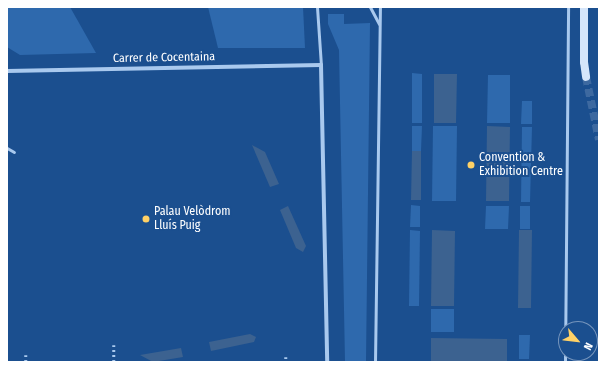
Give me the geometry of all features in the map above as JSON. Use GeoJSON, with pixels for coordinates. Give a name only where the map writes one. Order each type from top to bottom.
{"type":"FeatureCollection","features":[{"type":"Feature","properties":{"kind":"main road"},"geometry":{"type":"LineString","coordinates":[[584,7],[584,62],[586,77]]}},
{"type":"Feature","properties":{"kind":"street","name":"Carrer de Cocentaina"},"geometry":{"type":"LineString","coordinates":[[7,71],[321,65]]}},
{"type":"Feature","properties":{"kind":"street"},"geometry":{"type":"LineString","coordinates":[[321,65],[327,362]]}},
{"type":"Feature","properties":{"kind":"lane"},"geometry":{"type":"LineString","coordinates":[[317,7],[321,65]]}},
{"type":"Feature","properties":{"kind":"lane"},"geometry":{"type":"LineString","coordinates":[[370,7],[380,25]]}},
{"type":"Feature","properties":{"kind":"lane"},"geometry":{"type":"LineString","coordinates":[[375,362],[380,7]]}},
{"type":"Feature","properties":{"kind":"lane"},"geometry":{"type":"LineString","coordinates":[[565,362],[568,7]]}},
{"type":"Feature","properties":{"kind":"lane"},"geometry":{"type":"LineString","coordinates":[[7,148],[14,152]]}},
{"type":"Feature","properties":{"kind":"path"},"geometry":{"type":"LineString","coordinates":[[114,345],[114,362]]}},
{"type":"Feature","properties":{"kind":"path"},"geometry":{"type":"LineString","coordinates":[[26,354],[26,362]]}},
{"type":"Feature","properties":{"kind":"path"},"geometry":{"type":"LineString","coordinates":[[286,356],[286,362]]}},
{"type":"Feature","properties":{"kind":"shaded area"},"geometry":{"type":"Polygon","coordinates":[[[7,7],[70,7],[96,53],[20,55],[7,47],[7,7]]]}},
{"type":"Feature","properties":{"kind":"shaded area"},"geometry":{"type":"Polygon","coordinates":[[[208,7],[303,7],[305,48],[218,48],[208,7]]]}},
{"type":"Feature","properties":{"kind":"shaded area"},"geometry":{"type":"Polygon","coordinates":[[[328,14],[344,14],[344,24],[370,23],[366,362],[345,362],[339,50],[328,24],[328,14]]]}},
{"type":"Feature","properties":{"kind":"shaded area"},"geometry":{"type":"Polygon","coordinates":[[[412,73],[422,74],[422,123],[412,123],[412,73]]]}},
{"type":"Feature","properties":{"kind":"shaded area"},"geometry":{"type":"Polygon","coordinates":[[[434,74],[457,74],[456,123],[434,123],[434,74]]]}},
{"type":"Feature","properties":{"kind":"shaded area"},"geometry":{"type":"Polygon","coordinates":[[[488,75],[510,75],[510,123],[487,123],[488,75]]]}},
{"type":"Feature","properties":{"kind":"shaded area"},"geometry":{"type":"Polygon","coordinates":[[[522,101],[532,101],[532,124],[521,124],[522,101]]]}},
{"type":"Feature","properties":{"kind":"shaded area"},"geometry":{"type":"Polygon","coordinates":[[[412,126],[422,126],[421,151],[412,151],[412,126]]]}},
{"type":"Feature","properties":{"kind":"shaded area"},"geometry":{"type":"Polygon","coordinates":[[[433,126],[457,126],[456,201],[432,201],[433,126]]]}},
{"type":"Feature","properties":{"kind":"shaded area"},"geometry":{"type":"Polygon","coordinates":[[[487,126],[510,127],[509,201],[486,201],[487,126]]]}},
{"type":"Feature","properties":{"kind":"shaded area"},"geometry":{"type":"Polygon","coordinates":[[[522,127],[532,127],[530,202],[521,202],[522,127]]]}},
{"type":"Feature","properties":{"kind":"shaded area"},"geometry":{"type":"Polygon","coordinates":[[[252,145],[265,152],[279,184],[270,187],[252,145]]]}},
{"type":"Feature","properties":{"kind":"shaded area"},"geometry":{"type":"Polygon","coordinates":[[[412,151],[421,151],[421,200],[411,200],[412,151]]]}},
{"type":"Feature","properties":{"kind":"shaded area"},"geometry":{"type":"Polygon","coordinates":[[[411,205],[420,206],[420,227],[410,227],[411,205]]]}},
{"type":"Feature","properties":{"kind":"shaded area"},"geometry":{"type":"Polygon","coordinates":[[[288,206],[306,246],[303,252],[296,248],[280,210],[288,206]]]}},
{"type":"Feature","properties":{"kind":"shaded area"},"geometry":{"type":"Polygon","coordinates":[[[486,206],[509,206],[508,229],[485,229],[486,206]]]}},
{"type":"Feature","properties":{"kind":"shaded area"},"geometry":{"type":"Polygon","coordinates":[[[520,206],[530,206],[530,229],[520,229],[520,206]]]}},
{"type":"Feature","properties":{"kind":"shaded area"},"geometry":{"type":"Polygon","coordinates":[[[410,230],[420,231],[419,306],[409,306],[410,230]]]}},
{"type":"Feature","properties":{"kind":"shaded area"},"geometry":{"type":"Polygon","coordinates":[[[432,230],[455,231],[454,306],[431,306],[432,230]]]}},
{"type":"Feature","properties":{"kind":"shaded area"},"geometry":{"type":"Polygon","coordinates":[[[519,230],[532,230],[531,308],[518,308],[519,230]]]}},
{"type":"Feature","properties":{"kind":"shaded area"},"geometry":{"type":"Polygon","coordinates":[[[431,309],[454,309],[454,332],[431,332],[431,309]]]}},
{"type":"Feature","properties":{"kind":"shaded area"},"geometry":{"type":"Polygon","coordinates":[[[250,334],[256,337],[254,342],[211,351],[209,342],[250,334]]]}},
{"type":"Feature","properties":{"kind":"shaded area"},"geometry":{"type":"Polygon","coordinates":[[[519,335],[530,335],[529,359],[519,359],[519,335]]]}},
{"type":"Feature","properties":{"kind":"shaded area"},"geometry":{"type":"Polygon","coordinates":[[[431,338],[507,339],[507,362],[431,362],[431,338]]]}},
{"type":"Feature","properties":{"kind":"shaded area"},"geometry":{"type":"Polygon","coordinates":[[[181,348],[183,357],[153,362],[140,355],[181,348]]]}},
{"type":"Feature","properties":{"kind":"tunnel"},"geometry":{"type":"LineString","coordinates":[[586,77],[599,140]]}},
{"type":"Feature","properties":{"kind":"place","name":"Convention & Exhibition Centre"},"geometry":{"type":"Point","coordinates":[471,165]}},
{"type":"Feature","properties":{"kind":"place","name":"Palau Velòdrom Lluís Puig"},"geometry":{"type":"Point","coordinates":[146,219]}}]}
